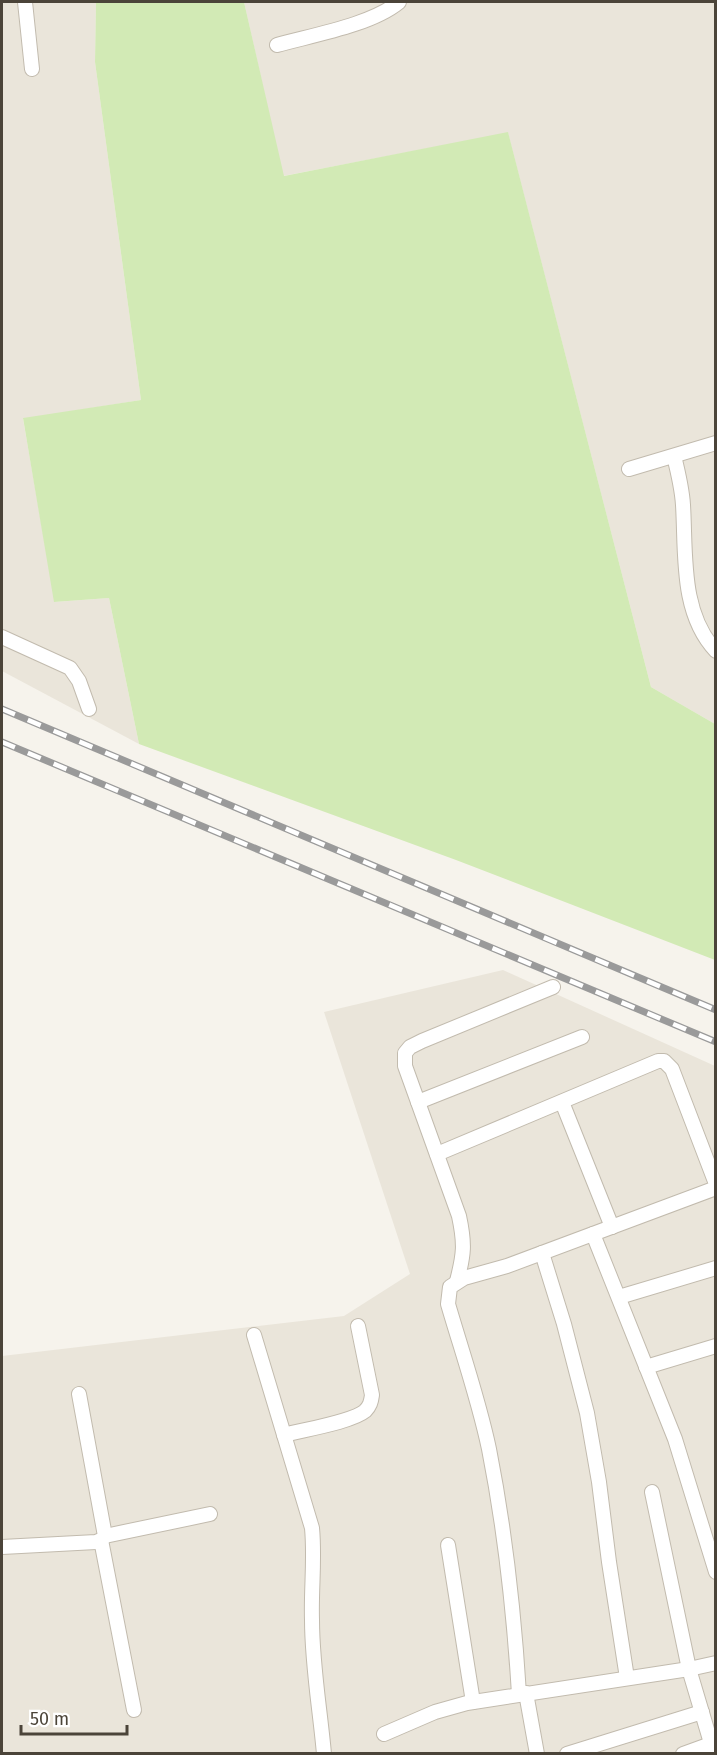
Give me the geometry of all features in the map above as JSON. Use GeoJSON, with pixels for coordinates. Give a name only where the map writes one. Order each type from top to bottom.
{"type":"FeatureCollection","features":[{"type":"Feature","properties":{"kind":"street"},"geometry":{"type":"LineString","coordinates":[[25,2],[32,69]]}},
{"type":"Feature","properties":{"kind":"street"},"geometry":{"type":"LineString","coordinates":[[277,45],[362,21],[380,14],[399,2]]}},
{"type":"Feature","properties":{"kind":"street"},"geometry":{"type":"LineString","coordinates":[[629,469],[716,443]]}},
{"type":"Feature","properties":{"kind":"street"},"geometry":{"type":"LineString","coordinates":[[674,456],[683,503],[689,594],[701,629],[716,651]]}},
{"type":"Feature","properties":{"kind":"street"},"geometry":{"type":"LineString","coordinates":[[2,637],[70,668],[89,709]]}},
{"type":"Feature","properties":{"kind":"street"},"geometry":{"type":"LineString","coordinates":[[457,1281],[464,1257],[464,1238],[459,1216],[404,1060],[405,1053],[410,1047],[553,987]]}},
{"type":"Feature","properties":{"kind":"street"},"geometry":{"type":"LineString","coordinates":[[418,1102],[582,1038]]}},
{"type":"Feature","properties":{"kind":"street"},"geometry":{"type":"LineString","coordinates":[[437,1154],[658,1061],[664,1061],[672,1069],[716,1186],[542,1253],[457,1281],[450,1287],[448,1304],[488,1448],[507,1559],[522,1694],[537,1754]]}},
{"type":"Feature","properties":{"kind":"street"},"geometry":{"type":"LineString","coordinates":[[562,1102],[612,1227]]}},
{"type":"Feature","properties":{"kind":"street"},"geometry":{"type":"LineString","coordinates":[[593,1234],[675,1438],[716,1572]]}},
{"type":"Feature","properties":{"kind":"street"},"geometry":{"type":"LineString","coordinates":[[542,1253],[564,1324],[587,1413],[627,1678]]}},
{"type":"Feature","properties":{"kind":"street"},"geometry":{"type":"LineString","coordinates":[[619,1297],[716,1268]]}},
{"type":"Feature","properties":{"kind":"street"},"geometry":{"type":"LineString","coordinates":[[284,1435],[353,1417],[364,1412],[371,1403],[372,1395],[358,1326]]}},
{"type":"Feature","properties":{"kind":"street"},"geometry":{"type":"LineString","coordinates":[[254,1335],[312,1528],[314,1549],[312,1637],[324,1754]]}},
{"type":"Feature","properties":{"kind":"street"},"geometry":{"type":"LineString","coordinates":[[646,1367],[716,1346]]}},
{"type":"Feature","properties":{"kind":"street"},"geometry":{"type":"LineString","coordinates":[[79,1394],[134,1710]]}},
{"type":"Feature","properties":{"kind":"street"},"geometry":{"type":"LineString","coordinates":[[652,1492],[689,1669],[714,1745],[683,1754]]}},
{"type":"Feature","properties":{"kind":"street"},"geometry":{"type":"LineString","coordinates":[[2,1547],[103,1538],[210,1514]]}},
{"type":"Feature","properties":{"kind":"street"},"geometry":{"type":"LineString","coordinates":[[448,1545],[473,1702]]}},
{"type":"Feature","properties":{"kind":"street"},"geometry":{"type":"LineString","coordinates":[[384,1734],[435,1712],[473,1702],[716,1663]]}},
{"type":"Feature","properties":{"kind":"street"},"geometry":{"type":"LineString","coordinates":[[567,1754],[702,1712]]}},
{"type":"Feature","properties":{"kind":"shaded area"},"geometry":{"type":"Polygon","coordinates":[[[2,2],[96,2],[95,62],[141,400],[23,419],[55,602],[109,598],[139,744],[2,671],[2,2]]]}},
{"type":"Feature","properties":{"kind":"shaded area"},"geometry":{"type":"Polygon","coordinates":[[[244,2],[715,2],[715,724],[651,687],[508,133],[283,176],[244,2]]]}},
{"type":"Feature","properties":{"kind":"shaded area"},"geometry":{"type":"Polygon","coordinates":[[[503,970],[715,1066],[715,1753],[2,1753],[2,1356],[344,1316],[410,1274],[324,1012],[503,970]]]}},
{"type":"Feature","properties":{"kind":"green space"},"geometry":{"type":"Polygon","coordinates":[[[96,2],[244,2],[284,176],[508,132],[651,687],[715,724],[715,960],[456,860],[139,744],[109,598],[54,602],[23,418],[141,400],[95,62],[96,2]]]}},
{"type":"Feature","properties":{"kind":"railway"},"geometry":{"type":"LineString","coordinates":[[2,709],[716,1010]]}},
{"type":"Feature","properties":{"kind":"railway"},"geometry":{"type":"LineString","coordinates":[[2,742],[716,1042]]}}]}
